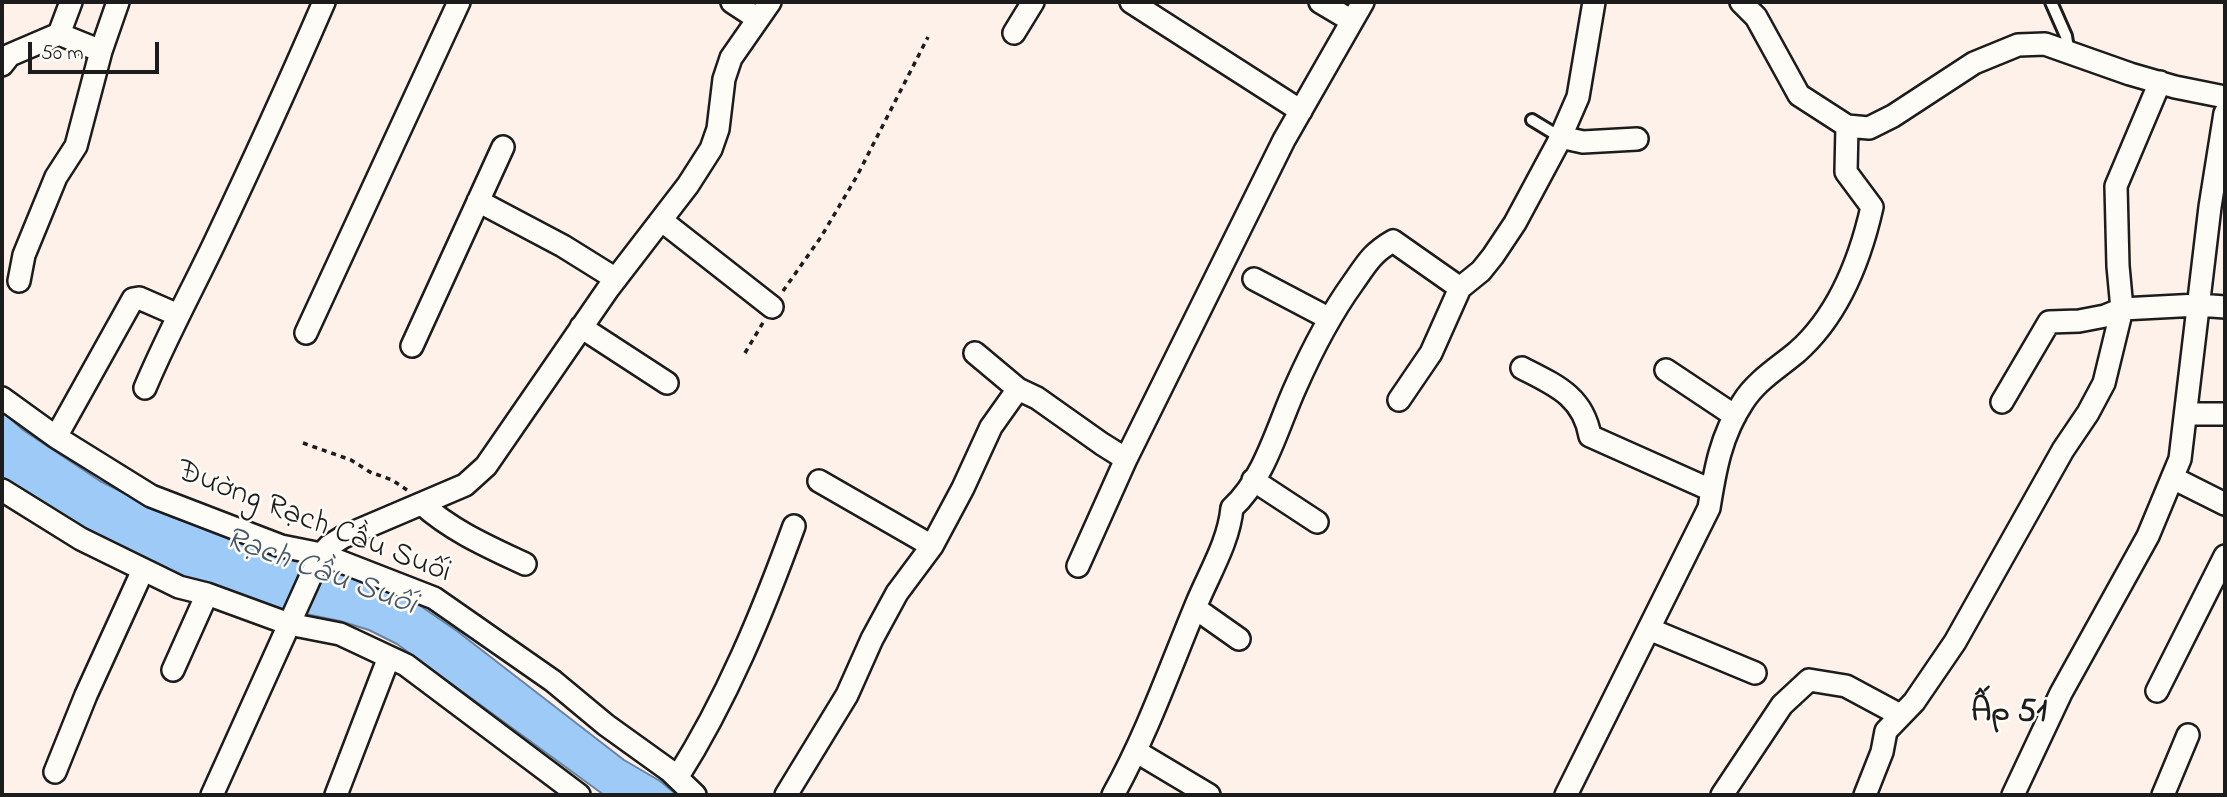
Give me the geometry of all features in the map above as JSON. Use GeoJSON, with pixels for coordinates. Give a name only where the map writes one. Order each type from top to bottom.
{"type":"FeatureCollection","features":[{"type":"Feature","properties":{"kind":"street"},"geometry":{"type":"LineString","coordinates":[[60,34],[71,2]]}},
{"type":"Feature","properties":{"kind":"street"},"geometry":{"type":"LineString","coordinates":[[19,281],[24,256],[56,177],[76,146],[101,51],[118,2]]}},
{"type":"Feature","properties":{"kind":"street"},"geometry":{"type":"LineString","coordinates":[[145,388],[284,96],[324,2]]}},
{"type":"Feature","properties":{"kind":"street"},"geometry":{"type":"LineString","coordinates":[[306,333],[458,2]]}},
{"type":"Feature","properties":{"kind":"street"},"geometry":{"type":"LineString","coordinates":[[212,795],[320,555],[328,546],[343,537],[466,485],[486,466],[581,327],[711,149],[718,129],[724,79],[731,58],[764,10],[732,2]]}},
{"type":"Feature","properties":{"kind":"street"},"geometry":{"type":"LineString","coordinates":[[1014,33],[1033,2]]}},
{"type":"Feature","properties":{"kind":"street"},"geometry":{"type":"LineString","coordinates":[[1131,2],[1301,111]]}},
{"type":"Feature","properties":{"kind":"street"},"geometry":{"type":"LineString","coordinates":[[1320,2],[1352,22]]}},
{"type":"Feature","properties":{"kind":"street"},"geometry":{"type":"LineString","coordinates":[[1078,566],[1126,459],[1301,111],[1363,2]]}},
{"type":"Feature","properties":{"kind":"street"},"geometry":{"type":"LineString","coordinates":[[1399,400],[1431,353],[1460,288],[1481,271],[1515,223],[1560,137],[1578,97],[1594,2]]}},
{"type":"Feature","properties":{"kind":"street"},"geometry":{"type":"LineString","coordinates":[[1741,2],[1756,17],[1799,95],[1847,126],[1869,128],[1893,116],[1974,63],[2018,45],[2045,44],[2160,82],[2225,97]]}},
{"type":"Feature","properties":{"kind":"street"},"geometry":{"type":"LineString","coordinates":[[2,65],[10,55],[60,34],[101,51]]}},
{"type":"Feature","properties":{"kind":"street"},"geometry":{"type":"LineString","coordinates":[[1865,795],[1882,752],[1886,731],[1914,702],[1955,642],[2063,450],[2104,383],[2122,309],[2116,186],[2160,82]]}},
{"type":"Feature","properties":{"kind":"street"},"geometry":{"type":"LineString","coordinates":[[2013,795],[2061,693],[2148,536],[2180,459],[2210,207],[2225,113]]}},
{"type":"Feature","properties":{"kind":"street"},"geometry":{"type":"LineString","coordinates":[[1566,795],[1709,508],[1716,463],[1743,401],[1767,374],[1797,351],[1819,329],[1844,290],[1865,241],[1872,207],[1846,172],[1847,126]]}},
{"type":"Feature","properties":{"kind":"street"},"geometry":{"type":"LineString","coordinates":[[1560,137],[1583,142],[1637,139]]}},
{"type":"Feature","properties":{"kind":"street"},"geometry":{"type":"LineString","coordinates":[[412,346],[503,146]]}},
{"type":"Feature","properties":{"kind":"street"},"geometry":{"type":"LineString","coordinates":[[478,201],[564,246],[616,279]]}},
{"type":"Feature","properties":{"kind":"street"},"geometry":{"type":"LineString","coordinates":[[661,220],[772,307]]}},
{"type":"Feature","properties":{"kind":"street"},"geometry":{"type":"LineString","coordinates":[[1113,795],[1137,752],[1230,528],[1232,508],[1242,498],[1274,441],[1295,387],[1330,319],[1376,251],[1393,241],[1460,288]]}},
{"type":"Feature","properties":{"kind":"street"},"geometry":{"type":"LineString","coordinates":[[1254,279],[1330,319]]}},
{"type":"Feature","properties":{"kind":"street"},"geometry":{"type":"LineString","coordinates":[[56,437],[131,300],[139,298],[178,315]]}},
{"type":"Feature","properties":{"kind":"street"},"geometry":{"type":"LineString","coordinates":[[2002,402],[2049,322],[2080,321],[2122,309],[2199,305],[2225,307]]}},
{"type":"Feature","properties":{"kind":"street"},"geometry":{"type":"LineString","coordinates":[[581,327],[667,383]]}},
{"type":"Feature","properties":{"kind":"street"},"geometry":{"type":"LineString","coordinates":[[975,353],[1018,389],[1037,398],[1126,459]]}},
{"type":"Feature","properties":{"kind":"street"},"geometry":{"type":"LineString","coordinates":[[1522,368],[1550,382],[1581,406],[1588,419],[1590,436],[1712,490]]}},
{"type":"Feature","properties":{"kind":"street"},"geometry":{"type":"LineString","coordinates":[[1666,370],[1735,416]]}},
{"type":"Feature","properties":{"kind":"street"},"geometry":{"type":"LineString","coordinates":[[786,795],[847,695],[872,639],[897,593],[932,546],[991,427],[1018,389]]}},
{"type":"Feature","properties":{"kind":"street","name":"Đường Rạch Cầu Suối"},"geometry":{"type":"LineString","coordinates":[[2,398],[56,437],[150,496],[281,546],[320,555],[434,598],[534,667],[677,778],[695,795]]}},
{"type":"Feature","properties":{"kind":"street"},"geometry":{"type":"LineString","coordinates":[[2187,414],[2225,414]]}},
{"type":"Feature","properties":{"kind":"street"},"geometry":{"type":"LineString","coordinates":[[2173,478],[2225,504]]}},
{"type":"Feature","properties":{"kind":"street"},"geometry":{"type":"LineString","coordinates":[[1253,480],[1317,522]]}},
{"type":"Feature","properties":{"kind":"street"},"geometry":{"type":"LineString","coordinates":[[819,481],[932,546]]}},
{"type":"Feature","properties":{"kind":"street"},"geometry":{"type":"LineString","coordinates":[[2,491],[81,540],[179,587],[290,623],[340,634],[407,665],[579,795]]}},
{"type":"Feature","properties":{"kind":"street"},"geometry":{"type":"LineString","coordinates":[[418,506],[468,536],[525,564]]}},
{"type":"Feature","properties":{"kind":"street"},"geometry":{"type":"LineString","coordinates":[[677,778],[713,717],[740,663],[794,526]]}},
{"type":"Feature","properties":{"kind":"street"},"geometry":{"type":"LineString","coordinates":[[2157,691],[2225,556]]}},
{"type":"Feature","properties":{"kind":"street"},"geometry":{"type":"LineString","coordinates":[[55,772],[86,695],[143,570]]}},
{"type":"Feature","properties":{"kind":"street"},"geometry":{"type":"LineString","coordinates":[[173,670],[207,594]]}},
{"type":"Feature","properties":{"kind":"street"},"geometry":{"type":"LineString","coordinates":[[1195,608],[1239,639]]}},
{"type":"Feature","properties":{"kind":"street"},"geometry":{"type":"LineString","coordinates":[[1649,629],[1755,673]]}},
{"type":"Feature","properties":{"kind":"street"},"geometry":{"type":"LineString","coordinates":[[336,795],[389,657]]}},
{"type":"Feature","properties":{"kind":"street"},"geometry":{"type":"LineString","coordinates":[[1722,795],[1782,705],[1809,680],[1846,686],[1900,715]]}},
{"type":"Feature","properties":{"kind":"street"},"geometry":{"type":"LineString","coordinates":[[2163,795],[2189,735]]}},
{"type":"Feature","properties":{"kind":"street"},"geometry":{"type":"LineString","coordinates":[[1137,752],[1209,795]]}},
{"type":"Feature","properties":{"kind":"lane"},"geometry":{"type":"LineString","coordinates":[[2051,2],[2066,36],[2069,54]]}},
{"type":"Feature","properties":{"kind":"lane"},"geometry":{"type":"LineString","coordinates":[[1532,120],[1560,137]]}},
{"type":"Feature","properties":{"kind":"path"},"geometry":{"type":"LineString","coordinates":[[746,353],[772,307],[821,237],[851,186],[928,37]]}},
{"type":"Feature","properties":{"kind":"path"},"geometry":{"type":"LineString","coordinates":[[303,443],[333,452],[370,472],[392,480],[407,490],[418,506]]}},
{"type":"Feature","properties":{"kind":"water","name":"Rạch Cầu Suối"},"geometry":{"type":"Polygon","coordinates":[[[2,411],[23,430],[100,481],[172,517],[250,543],[304,557],[392,590],[422,607],[624,760],[660,781],[677,795],[604,795],[397,644],[369,630],[340,621],[281,609],[183,578],[129,556],[2,484],[2,411]]]}},
{"type":"Feature","properties":{"kind":"district","name":"Ấp 51"},"geometry":{"type":"Point","coordinates":[2009,715]}}]}
